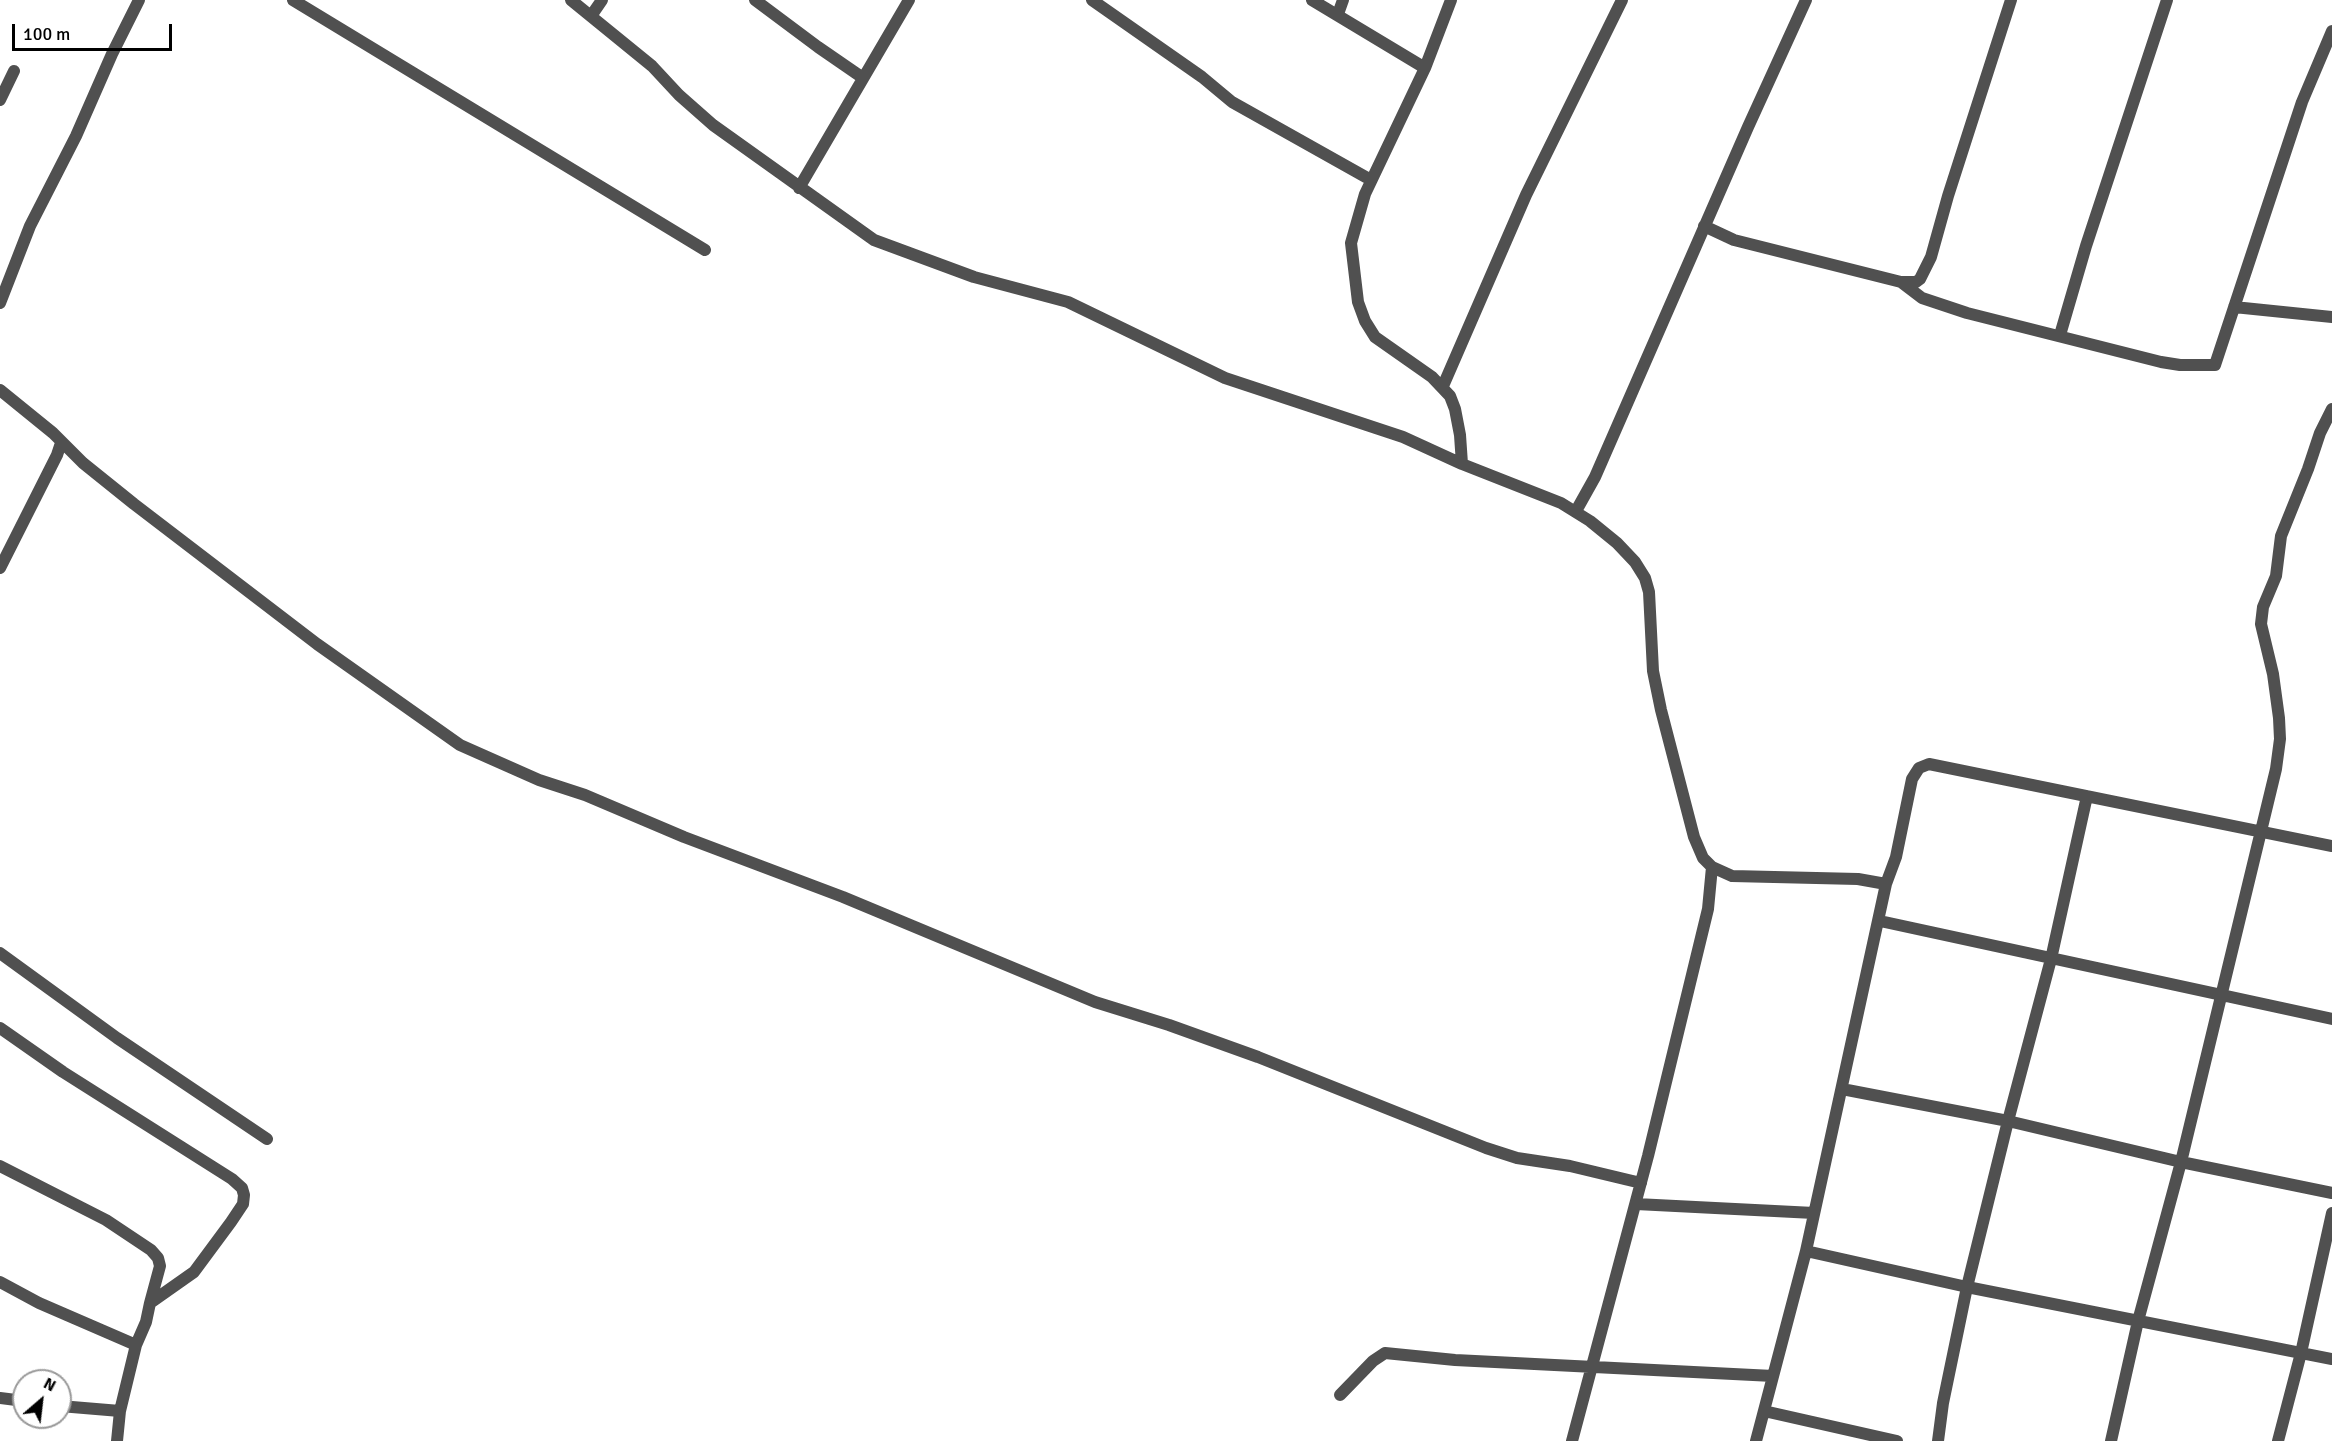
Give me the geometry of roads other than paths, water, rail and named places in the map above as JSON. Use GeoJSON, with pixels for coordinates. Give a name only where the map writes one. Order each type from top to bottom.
{"type":"FeatureCollection","features":[{"type":"Feature","properties":{"kind":"street"},"geometry":{"type":"LineString","coordinates":[[0,303],[30,226],[76,136],[112,54],[139,0]]}},
{"type":"Feature","properties":{"kind":"street"},"geometry":{"type":"LineString","coordinates":[[293,0],[705,250]]}},
{"type":"Feature","properties":{"kind":"street"},"geometry":{"type":"LineString","coordinates":[[571,0],[652,66],[679,95],[713,125],[874,240],[974,277],[1068,302],[1225,378],[1403,437],[1576,511],[1617,543],[1635,562],[1645,578],[1649,592],[1653,671],[1661,710],[1694,837],[1703,858],[1712,867],[1742,878],[1858,879],[1886,884]]}},
{"type":"Feature","properties":{"kind":"street"},"geometry":{"type":"LineString","coordinates":[[591,16],[602,0]]}},
{"type":"Feature","properties":{"kind":"street"},"geometry":{"type":"LineString","coordinates":[[755,0],[863,78]]}},
{"type":"Feature","properties":{"kind":"street"},"geometry":{"type":"LineString","coordinates":[[799,188],[909,0]]}},
{"type":"Feature","properties":{"kind":"street"},"geometry":{"type":"LineString","coordinates":[[1092,0],[1202,77],[1232,102],[1371,180]]}},
{"type":"Feature","properties":{"kind":"street"},"geometry":{"type":"LineString","coordinates":[[1312,0],[1425,68]]}},
{"type":"Feature","properties":{"kind":"street"},"geometry":{"type":"LineString","coordinates":[[1338,14],[1343,0]]}},
{"type":"Feature","properties":{"kind":"street"},"geometry":{"type":"LineString","coordinates":[[1451,0],[1425,68],[1371,180],[1356,218],[1351,243],[1358,302],[1365,321],[1375,337],[1443,386],[1450,396],[1460,435],[1462,464]]}},
{"type":"Feature","properties":{"kind":"street"},"geometry":{"type":"LineString","coordinates":[[1443,386],[1526,195],[1622,0]]}},
{"type":"Feature","properties":{"kind":"street"},"geometry":{"type":"LineString","coordinates":[[1576,511],[1595,477],[1704,226],[1806,0]]}},
{"type":"Feature","properties":{"kind":"street"},"geometry":{"type":"LineString","coordinates":[[1704,226],[1734,240],[1901,282],[1916,282],[1927,268],[2011,0]]}},
{"type":"Feature","properties":{"kind":"street"},"geometry":{"type":"LineString","coordinates":[[2060,335],[2086,246],[2167,0]]}},
{"type":"Feature","properties":{"kind":"street"},"geometry":{"type":"LineString","coordinates":[[1901,282],[1922,298],[1939,305],[2161,362],[2180,365],[2215,365],[2302,102],[2332,31]]}},
{"type":"Feature","properties":{"kind":"street"},"geometry":{"type":"LineString","coordinates":[[0,100],[14,71]]}},
{"type":"Feature","properties":{"kind":"street"},"geometry":{"type":"LineString","coordinates":[[2234,307],[2332,317]]}},
{"type":"Feature","properties":{"kind":"street"},"geometry":{"type":"LineString","coordinates":[[0,390],[134,504],[283,618],[433,727],[472,750],[539,780],[585,795],[684,837],[843,897],[1095,1002],[1169,1025],[1258,1057],[1476,1144],[1517,1158],[1570,1166],[1641,1183]]}},
{"type":"Feature","properties":{"kind":"street"},"geometry":{"type":"LineString","coordinates":[[2111,1441],[2138,1321],[2181,1162],[2271,794],[2280,739],[2276,690],[2261,615],[2276,576],[2281,536],[2308,470],[2320,433],[2332,409]]}},
{"type":"Feature","properties":{"kind":"street"},"geometry":{"type":"LineString","coordinates":[[0,568],[61,443]]}},
{"type":"Feature","properties":{"kind":"street"},"geometry":{"type":"LineString","coordinates":[[1756,1441],[1806,1251],[1880,921],[1886,884],[1896,857],[1912,779],[1919,768],[1935,764],[2332,846]]}},
{"type":"Feature","properties":{"kind":"street"},"geometry":{"type":"LineString","coordinates":[[1938,1441],[1943,1403],[1967,1287],[2051,959],[2086,796]]}},
{"type":"Feature","properties":{"kind":"street"},"geometry":{"type":"LineString","coordinates":[[1572,1441],[1636,1204],[1708,909],[1712,867]]}},
{"type":"Feature","properties":{"kind":"street"},"geometry":{"type":"LineString","coordinates":[[1880,921],[2332,1019]]}},
{"type":"Feature","properties":{"kind":"street"},"geometry":{"type":"LineString","coordinates":[[0,953],[117,1038],[267,1139]]}},
{"type":"Feature","properties":{"kind":"street"},"geometry":{"type":"LineString","coordinates":[[0,1028],[63,1072],[242,1188],[243,1204],[194,1272],[150,1303]]}},
{"type":"Feature","properties":{"kind":"street"},"geometry":{"type":"LineString","coordinates":[[1842,1089],[2008,1121],[2181,1162],[2332,1193]]}},
{"type":"Feature","properties":{"kind":"street"},"geometry":{"type":"LineString","coordinates":[[0,1166],[106,1220],[151,1250],[158,1258],[160,1266],[146,1322],[136,1345],[120,1411],[117,1441]]}},
{"type":"Feature","properties":{"kind":"street"},"geometry":{"type":"LineString","coordinates":[[1636,1204],[1814,1213]]}},
{"type":"Feature","properties":{"kind":"street"},"geometry":{"type":"LineString","coordinates":[[2278,1441],[2301,1353],[2332,1213]]}},
{"type":"Feature","properties":{"kind":"street"},"geometry":{"type":"LineString","coordinates":[[1806,1251],[1967,1287],[2332,1359]]}},
{"type":"Feature","properties":{"kind":"street"},"geometry":{"type":"LineString","coordinates":[[0,1282],[39,1303],[136,1345]]}},
{"type":"Feature","properties":{"kind":"street"},"geometry":{"type":"LineString","coordinates":[[1340,1395],[1373,1361],[1385,1353],[1455,1360],[1773,1376]]}},
{"type":"Feature","properties":{"kind":"street"},"geometry":{"type":"LineString","coordinates":[[72,1407],[120,1411]]}},
{"type":"Feature","properties":{"kind":"street"},"geometry":{"type":"LineString","coordinates":[[1764,1411],[1897,1441]]}}]}
